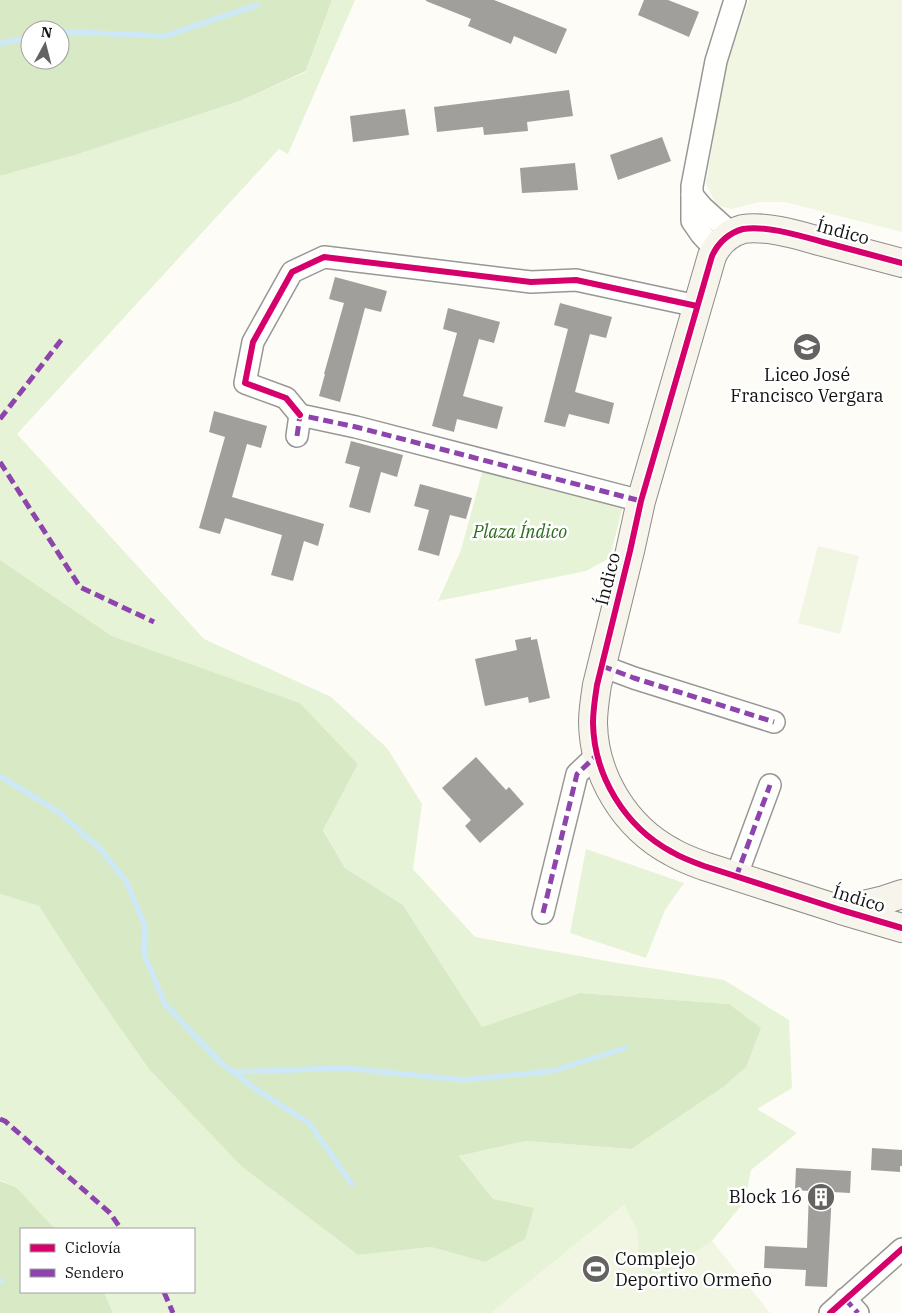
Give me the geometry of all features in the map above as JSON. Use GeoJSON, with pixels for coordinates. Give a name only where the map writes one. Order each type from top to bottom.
{"type":"FeatureCollection","features":[{"type":"Feature","properties":{"kind":"street"},"geometry":{"type":"LineString","coordinates":[[723,242],[702,207],[692,195],[692,186],[716,61],[735,0]]}},
{"type":"Feature","properties":{"kind":"street","name":"Índico"},"geometry":{"type":"LineString","coordinates":[[902,263],[787,232],[751,228],[741,230],[723,242],[712,256],[641,501],[602,666],[594,704],[593,724],[597,755],[611,791],[631,820],[643,832],[670,852],[736,877],[902,927]]}},
{"type":"Feature","properties":{"kind":"street"},"geometry":{"type":"LineString","coordinates":[[641,501],[366,430],[299,425],[286,398],[245,384],[252,342],[292,272],[324,257],[531,282],[576,280],[697,306]]}},
{"type":"Feature","properties":{"kind":"street"},"geometry":{"type":"LineString","coordinates":[[602,666],[634,678],[774,722]]}},
{"type":"Feature","properties":{"kind":"street"},"geometry":{"type":"LineString","coordinates":[[543,913],[577,774],[597,755]]}},
{"type":"Feature","properties":{"kind":"street"},"geometry":{"type":"LineString","coordinates":[[736,877],[770,785]]}},
{"type":"Feature","properties":{"kind":"street"},"geometry":{"type":"LineString","coordinates":[[841,910],[902,894]]}},
{"type":"Feature","properties":{"kind":"street"},"geometry":{"type":"LineString","coordinates":[[844,1308],[902,1249]]}},
{"type":"Feature","properties":{"kind":"green space"},"geometry":{"type":"Polygon","coordinates":[[[0,0],[332,0],[306,71],[240,101],[75,155],[0,176],[0,0]]]}},
{"type":"Feature","properties":{"kind":"green space"},"geometry":{"type":"Polygon","coordinates":[[[332,0],[355,0],[288,154],[279,149],[17,434],[204,639],[331,697],[387,748],[422,804],[413,869],[475,937],[724,980],[789,1020],[792,1088],[757,1109],[797,1133],[751,1170],[745,1201],[712,1241],[655,1281],[638,1257],[637,1230],[624,1205],[491,1313],[113,1313],[104,1293],[195,1293],[195,1228],[54,1228],[16,1187],[0,1180],[0,894],[39,906],[82,973],[149,1068],[242,1167],[358,1255],[431,1247],[485,1262],[493,1199],[459,1156],[526,1141],[631,1149],[728,1004],[580,993],[482,1027],[403,905],[345,868],[323,829],[358,764],[300,703],[112,636],[0,560],[0,176],[75,155],[240,101],[306,72],[332,0]]]}},
{"type":"Feature","properties":{"kind":"green space"},"geometry":{"type":"Polygon","coordinates":[[[749,0],[902,0],[902,232],[785,202],[759,202],[732,209],[716,205],[706,183],[725,71],[749,0]]]}},
{"type":"Feature","properties":{"kind":"green space","name":"Plaza Índico"},"geometry":{"type":"Polygon","coordinates":[[[483,469],[623,505],[610,558],[586,571],[438,601],[461,550],[483,469]]]}},
{"type":"Feature","properties":{"kind":"green space"},"geometry":{"type":"Polygon","coordinates":[[[818,546],[859,556],[840,634],[798,623],[818,546]]]}},
{"type":"Feature","properties":{"kind":"green space"},"geometry":{"type":"Polygon","coordinates":[[[0,560],[112,636],[300,703],[358,764],[323,830],[345,868],[403,905],[482,1027],[580,993],[729,1004],[761,1028],[746,1067],[723,1087],[631,1149],[526,1141],[459,1156],[493,1199],[534,1208],[525,1239],[485,1262],[431,1247],[358,1255],[242,1167],[149,1069],[82,973],[39,906],[0,894],[0,560]]]}},
{"type":"Feature","properties":{"kind":"green space"},"geometry":{"type":"Polygon","coordinates":[[[586,849],[684,883],[665,910],[646,958],[570,933],[586,849]]]}},
{"type":"Feature","properties":{"kind":"green space"},"geometry":{"type":"Polygon","coordinates":[[[0,1181],[16,1187],[54,1228],[20,1228],[20,1293],[104,1293],[113,1313],[0,1313],[0,1181]]]}},
{"type":"Feature","properties":{"kind":"green space","name":"Complejo Deportivo Ormeño"},"geometry":{"type":"Polygon","coordinates":[[[624,1205],[637,1230],[638,1257],[655,1281],[712,1241],[770,1313],[491,1313],[624,1205]]]}},
{"type":"Feature","properties":{"kind":"building"},"geometry":{"type":"Polygon","coordinates":[[[426,0],[494,0],[567,29],[556,54],[514,36],[511,44],[468,26],[471,19],[426,0]]]}},
{"type":"Feature","properties":{"kind":"building"},"geometry":{"type":"Polygon","coordinates":[[[644,0],[668,0],[699,12],[689,37],[638,15],[644,0]]]}},
{"type":"Feature","properties":{"kind":"building"},"geometry":{"type":"Polygon","coordinates":[[[569,90],[573,116],[527,122],[528,131],[484,135],[483,127],[437,132],[434,107],[569,90]]]}},
{"type":"Feature","properties":{"kind":"building"},"geometry":{"type":"Polygon","coordinates":[[[405,109],[409,135],[353,142],[350,116],[405,109]]]}},
{"type":"Feature","properties":{"kind":"building"},"geometry":{"type":"Polygon","coordinates":[[[662,137],[671,161],[618,180],[610,155],[662,137]]]}},
{"type":"Feature","properties":{"kind":"building"},"geometry":{"type":"Polygon","coordinates":[[[575,163],[578,190],[522,193],[520,168],[575,163]]]}},
{"type":"Feature","properties":{"kind":"building"},"geometry":{"type":"Polygon","coordinates":[[[335,277],[387,291],[381,312],[365,308],[340,402],[319,396],[344,303],[329,299],[335,277]]]}},
{"type":"Feature","properties":{"kind":"building"},"geometry":{"type":"Polygon","coordinates":[[[560,303],[612,317],[606,338],[590,334],[575,392],[614,403],[609,424],[569,414],[565,427],[544,422],[568,329],[554,325],[560,303]]]}},
{"type":"Feature","properties":{"kind":"building"},"geometry":{"type":"Polygon","coordinates":[[[448,308],[500,322],[494,343],[479,339],[463,396],[503,407],[497,429],[457,419],[454,432],[432,426],[457,333],[443,329],[448,308]]]}},
{"type":"Feature","properties":{"kind":"building"},"geometry":{"type":"Polygon","coordinates":[[[214,411],[267,426],[261,448],[247,444],[232,497],[324,524],[318,546],[304,541],[293,581],[271,575],[282,535],[225,518],[220,534],[199,528],[225,437],[209,432],[214,411]]]}},
{"type":"Feature","properties":{"kind":"building"},"geometry":{"type":"Polygon","coordinates":[[[351,441],[403,455],[397,477],[381,472],[370,513],[349,507],[360,467],[345,463],[351,441]]]}},
{"type":"Feature","properties":{"kind":"building"},"geometry":{"type":"Polygon","coordinates":[[[420,484],[472,498],[466,519],[450,515],[439,556],[418,550],[429,510],[414,506],[420,484]]]}},
{"type":"Feature","properties":{"kind":"building"},"geometry":{"type":"Polygon","coordinates":[[[531,637],[531,640],[537,639],[550,698],[529,703],[528,697],[485,706],[475,659],[517,650],[515,640],[531,637]]]}},
{"type":"Feature","properties":{"kind":"building"},"geometry":{"type":"Polygon","coordinates":[[[476,757],[506,790],[509,787],[524,804],[480,843],[465,826],[471,820],[442,788],[476,757]]]}},
{"type":"Feature","properties":{"kind":"building"},"geometry":{"type":"Polygon","coordinates":[[[872,1148],[902,1150],[900,1172],[871,1170],[872,1148]]]}},
{"type":"Feature","properties":{"kind":"building"},"geometry":{"type":"Polygon","coordinates":[[[796,1168],[851,1171],[850,1193],[832,1192],[827,1287],[805,1286],[806,1270],[764,1268],[765,1246],[807,1248],[809,1191],[795,1190],[796,1168]]]}},
{"type":"Feature","properties":{"kind":"waterway"},"geometry":{"type":"LineString","coordinates":[[70,32],[165,36],[257,5]]}},
{"type":"Feature","properties":{"kind":"waterway"},"geometry":{"type":"LineString","coordinates":[[0,43],[20,40]]}},
{"type":"Feature","properties":{"kind":"waterway"},"geometry":{"type":"LineString","coordinates":[[0,776],[60,813],[101,850],[126,881],[145,926],[144,954],[165,1004],[221,1063],[260,1092],[309,1123],[352,1184]]}},
{"type":"Feature","properties":{"kind":"waterway"},"geometry":{"type":"LineString","coordinates":[[233,1072],[345,1068],[463,1080],[553,1071],[625,1048]]}},
{"type":"Feature","properties":{"kind":"marked path"},"geometry":{"type":"LineString","coordinates":[[0,419],[62,339]]}},
{"type":"Feature","properties":{"kind":"marked path"},"geometry":{"type":"LineString","coordinates":[[297,436],[300,415],[356,427],[641,501]]}},
{"type":"Feature","properties":{"kind":"marked path"},"geometry":{"type":"LineString","coordinates":[[0,462],[80,587],[154,622]]}},
{"type":"Feature","properties":{"kind":"marked path"},"geometry":{"type":"LineString","coordinates":[[602,666],[634,678],[774,722]]}},
{"type":"Feature","properties":{"kind":"marked path"},"geometry":{"type":"LineString","coordinates":[[543,913],[577,774],[597,755]]}},
{"type":"Feature","properties":{"kind":"marked path"},"geometry":{"type":"LineString","coordinates":[[736,877],[770,785]]}},
{"type":"Feature","properties":{"kind":"marked path"},"geometry":{"type":"LineString","coordinates":[[0,1119],[5,1121],[110,1213],[120,1228]]}},
{"type":"Feature","properties":{"kind":"marked path"},"geometry":{"type":"LineString","coordinates":[[164,1293],[173,1313]]}},
{"type":"Feature","properties":{"kind":"marked path"},"geometry":{"type":"LineString","coordinates":[[845,1299],[858,1313]]}},
{"type":"Feature","properties":{"kind":"cycle path"},"geometry":{"type":"LineString","coordinates":[[902,263],[794,234],[762,228],[738,231],[724,239],[717,247],[712,256],[641,501],[597,685],[593,723],[599,762],[606,781],[615,798],[627,814],[640,829],[655,841],[672,852],[704,866],[902,928]]}},
{"type":"Feature","properties":{"kind":"cycle path"},"geometry":{"type":"LineString","coordinates":[[300,415],[286,398],[245,383],[253,342],[292,272],[324,257],[531,282],[576,280],[697,306]]}},
{"type":"Feature","properties":{"kind":"cycle path"},"geometry":{"type":"LineString","coordinates":[[830,1313],[902,1249]]}},
{"type":"Feature","properties":{"kind":"place","name":"Liceo José Francisco Vergara"},"geometry":{"type":"Point","coordinates":[807,347]}},
{"type":"Feature","properties":{"kind":"place","name":"Block 16"},"geometry":{"type":"Point","coordinates":[821,1197]}},
{"type":"Feature","properties":{"kind":"place","name":"Complejo Deportivo Ormeño"},"geometry":{"type":"Point","coordinates":[596,1269]}}]}
